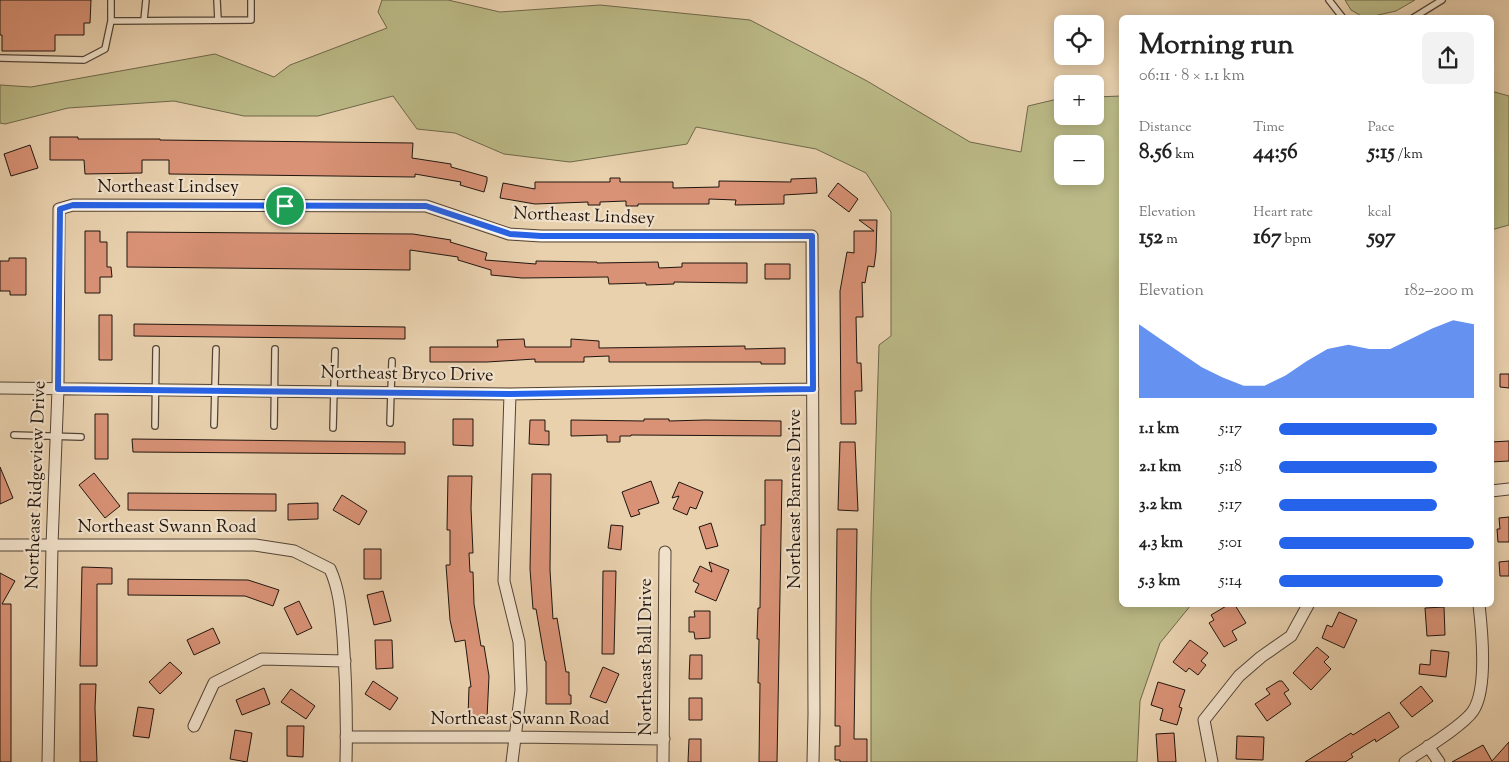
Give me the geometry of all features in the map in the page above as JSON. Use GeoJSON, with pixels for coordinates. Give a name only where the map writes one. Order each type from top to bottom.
{"type":"FeatureCollection","features":[{"type":"Feature","properties":{"kind":"street","name":"Northeast Lindsey"},"geometry":{"type":"LineString","coordinates":[[60,209],[73,205],[426,206],[517,235],[812,236]]}},
{"type":"Feature","properties":{"kind":"street","name":"Northeast Ridgeview Drive"},"geometry":{"type":"LineString","coordinates":[[48,762],[52,545],[58,389],[60,209]]}},
{"type":"Feature","properties":{"kind":"street","name":"Northeast Barnes Drive"},"geometry":{"type":"LineString","coordinates":[[812,236],[813,762]]}},
{"type":"Feature","properties":{"kind":"street","name":"Northeast Bryco Drive"},"geometry":{"type":"LineString","coordinates":[[0,388],[510,394],[813,389]]}},
{"type":"Feature","properties":{"kind":"street"},"geometry":{"type":"LineString","coordinates":[[510,394],[504,581],[519,642],[521,690],[512,762]]}},
{"type":"Feature","properties":{"kind":"street"},"geometry":{"type":"LineString","coordinates":[[1494,490],[1509,489]]}},
{"type":"Feature","properties":{"kind":"street","name":"Northeast Swann Road"},"geometry":{"type":"LineString","coordinates":[[0,545],[255,545],[294,551],[330,569],[338,592],[344,661]]}},
{"type":"Feature","properties":{"kind":"street","name":"Northeast Ball Drive"},"geometry":{"type":"LineString","coordinates":[[663,762],[665,552]]}},
{"type":"Feature","properties":{"kind":"street"},"geometry":{"type":"LineString","coordinates":[[1212,762],[1204,720],[1240,676],[1261,657],[1291,636],[1307,607]]}},
{"type":"Feature","properties":{"kind":"street"},"geometry":{"type":"LineString","coordinates":[[1405,762],[1472,712],[1479,697],[1483,645],[1479,607]]}},
{"type":"Feature","properties":{"kind":"street"},"geometry":{"type":"LineString","coordinates":[[194,726],[214,683],[262,659],[344,661],[346,762]]}},
{"type":"Feature","properties":{"kind":"street","name":"Northeast Swann Road"},"geometry":{"type":"LineString","coordinates":[[346,737],[664,739]]}},
{"type":"Feature","properties":{"kind":"street"},"geometry":{"type":"LineString","coordinates":[[1428,746],[1438,762]]}},
{"type":"Feature","properties":{"kind":"lane"},"geometry":{"type":"LineString","coordinates":[[0,58],[84,60],[104,50],[111,21],[111,0]]}},
{"type":"Feature","properties":{"kind":"lane"},"geometry":{"type":"LineString","coordinates":[[144,20],[146,0]]}},
{"type":"Feature","properties":{"kind":"lane"},"geometry":{"type":"LineString","coordinates":[[217,0],[218,20]]}},
{"type":"Feature","properties":{"kind":"lane"},"geometry":{"type":"LineString","coordinates":[[111,21],[251,20],[251,0]]}},
{"type":"Feature","properties":{"kind":"lane"},"geometry":{"type":"LineString","coordinates":[[1329,0],[1341,15]]}},
{"type":"Feature","properties":{"kind":"lane"},"geometry":{"type":"LineString","coordinates":[[1418,15],[1442,0]]}},
{"type":"Feature","properties":{"kind":"lane"},"geometry":{"type":"LineString","coordinates":[[155,426],[156,349]]}},
{"type":"Feature","properties":{"kind":"lane"},"geometry":{"type":"LineString","coordinates":[[214,426],[216,349]]}},
{"type":"Feature","properties":{"kind":"lane"},"geometry":{"type":"LineString","coordinates":[[274,426],[275,350]]}},
{"type":"Feature","properties":{"kind":"lane"},"geometry":{"type":"LineString","coordinates":[[333,428],[335,351]]}},
{"type":"Feature","properties":{"kind":"lane"},"geometry":{"type":"LineString","coordinates":[[390,423],[392,361]]}},
{"type":"Feature","properties":{"kind":"lane"},"geometry":{"type":"LineString","coordinates":[[14,435],[81,437]]}},
{"type":"Feature","properties":{"kind":"shaded area"},"geometry":{"type":"Polygon","coordinates":[[[382,0],[448,0],[500,12],[600,5],[750,20],[867,81],[970,142],[1021,152],[1028,106],[1054,100],[1054,125],[1104,125],[1104,97],[1119,96],[1119,607],[1189,607],[1160,643],[1140,701],[1137,762],[871,762],[871,598],[879,345],[891,336],[891,212],[866,173],[816,149],[696,127],[687,144],[570,162],[504,154],[455,133],[417,129],[393,96],[318,116],[244,116],[174,101],[68,108],[5,124],[0,123],[0,85],[31,87],[215,54],[274,77],[290,65],[387,28],[378,12],[382,0]]]}},
{"type":"Feature","properties":{"kind":"shaded area"},"geometry":{"type":"Polygon","coordinates":[[[1345,0],[1415,0],[1396,11],[1378,15],[1360,15],[1351,10],[1345,0]]]}},
{"type":"Feature","properties":{"kind":"shaded area"},"geometry":{"type":"Polygon","coordinates":[[[1494,92],[1509,96],[1509,225],[1494,229],[1494,92]]]}},
{"type":"Feature","properties":{"kind":"building"},"geometry":{"type":"Polygon","coordinates":[[[0,0],[91,0],[90,23],[84,23],[84,35],[55,35],[55,51],[2,51],[0,0]]]}},
{"type":"Feature","properties":{"kind":"building"},"geometry":{"type":"Polygon","coordinates":[[[50,137],[78,137],[78,139],[413,143],[412,158],[451,164],[451,167],[487,177],[487,181],[484,192],[460,185],[461,182],[415,174],[415,177],[169,174],[169,160],[142,160],[142,173],[85,174],[84,160],[50,160],[50,137]]]}},
{"type":"Feature","properties":{"kind":"building"},"geometry":{"type":"Polygon","coordinates":[[[30,145],[38,168],[11,176],[4,154],[30,145]]]}},
{"type":"Feature","properties":{"kind":"building"},"geometry":{"type":"Polygon","coordinates":[[[610,178],[620,178],[620,182],[673,182],[673,188],[719,187],[719,181],[791,182],[791,179],[816,178],[817,193],[784,195],[784,204],[735,205],[736,200],[709,199],[709,204],[638,204],[638,206],[626,206],[626,201],[600,202],[600,205],[588,205],[588,202],[535,204],[500,198],[503,183],[535,189],[535,182],[610,182],[610,178]]]}},
{"type":"Feature","properties":{"kind":"building"},"geometry":{"type":"Polygon","coordinates":[[[838,183],[858,199],[849,212],[828,196],[838,183]]]}},
{"type":"Feature","properties":{"kind":"building"},"geometry":{"type":"Polygon","coordinates":[[[859,220],[877,220],[876,252],[874,267],[868,266],[865,283],[862,282],[863,317],[856,317],[857,363],[861,363],[862,391],[855,391],[856,424],[841,424],[840,291],[847,252],[854,253],[854,231],[874,231],[859,220]]]}},
{"type":"Feature","properties":{"kind":"building"},"geometry":{"type":"Polygon","coordinates":[[[85,231],[100,231],[100,242],[107,242],[107,267],[111,267],[112,277],[100,277],[100,293],[85,293],[85,231]]]}},
{"type":"Feature","properties":{"kind":"building"},"geometry":{"type":"Polygon","coordinates":[[[127,232],[413,234],[451,240],[450,242],[487,253],[485,260],[536,264],[536,261],[658,262],[659,268],[682,267],[682,263],[747,263],[747,283],[674,282],[674,284],[646,285],[646,283],[609,284],[608,277],[522,278],[491,275],[491,270],[458,260],[458,257],[410,250],[410,270],[127,267],[127,232]]]}},
{"type":"Feature","properties":{"kind":"building"},"geometry":{"type":"Polygon","coordinates":[[[9,258],[26,258],[26,295],[10,295],[10,291],[0,291],[0,261],[9,261],[9,258]]]}},
{"type":"Feature","properties":{"kind":"building"},"geometry":{"type":"Polygon","coordinates":[[[765,264],[790,264],[790,279],[765,279],[765,264]]]}},
{"type":"Feature","properties":{"kind":"building"},"geometry":{"type":"Polygon","coordinates":[[[99,315],[112,315],[112,360],[99,360],[99,315]]]}},
{"type":"Feature","properties":{"kind":"building"},"geometry":{"type":"Polygon","coordinates":[[[134,324],[405,327],[405,339],[134,336],[134,324]]]}},
{"type":"Feature","properties":{"kind":"building"},"geometry":{"type":"Polygon","coordinates":[[[524,339],[525,347],[571,347],[571,339],[599,341],[599,348],[745,346],[745,349],[785,348],[785,364],[761,364],[761,362],[609,362],[609,356],[584,357],[584,362],[535,362],[535,359],[487,362],[430,362],[430,347],[498,347],[497,340],[524,339]]]}},
{"type":"Feature","properties":{"kind":"building"},"geometry":{"type":"Polygon","coordinates":[[[1500,374],[1509,374],[1509,388],[1500,387],[1500,374]]]}},
{"type":"Feature","properties":{"kind":"building"},"geometry":{"type":"Polygon","coordinates":[[[95,414],[108,414],[108,459],[95,459],[95,414]]]}},
{"type":"Feature","properties":{"kind":"building"},"geometry":{"type":"Polygon","coordinates":[[[453,419],[473,419],[473,446],[453,445],[453,419]]]}},
{"type":"Feature","properties":{"kind":"building"},"geometry":{"type":"Polygon","coordinates":[[[644,419],[669,419],[669,421],[781,421],[781,436],[631,435],[620,436],[620,442],[607,442],[607,435],[571,436],[571,420],[644,421],[644,419]]]}},
{"type":"Feature","properties":{"kind":"building"},"geometry":{"type":"Polygon","coordinates":[[[530,420],[545,420],[545,431],[549,431],[549,445],[529,444],[530,420]]]}},
{"type":"Feature","properties":{"kind":"building"},"geometry":{"type":"Polygon","coordinates":[[[132,439],[405,442],[405,454],[133,452],[132,439]]]}},
{"type":"Feature","properties":{"kind":"building"},"geometry":{"type":"Polygon","coordinates":[[[1509,441],[1509,461],[1494,462],[1494,442],[1509,441]]]}},
{"type":"Feature","properties":{"kind":"building"},"geometry":{"type":"Polygon","coordinates":[[[840,442],[855,442],[858,511],[838,510],[840,442]]]}},
{"type":"Feature","properties":{"kind":"building"},"geometry":{"type":"Polygon","coordinates":[[[0,467],[13,498],[0,504],[0,467]]]}},
{"type":"Feature","properties":{"kind":"building"},"geometry":{"type":"Polygon","coordinates":[[[94,473],[120,506],[105,518],[79,485],[94,473]]]}},
{"type":"Feature","properties":{"kind":"building"},"geometry":{"type":"Polygon","coordinates":[[[532,474],[551,474],[550,570],[553,619],[557,618],[566,672],[569,672],[571,704],[546,704],[546,661],[536,609],[533,609],[530,569],[532,474]]]}},
{"type":"Feature","properties":{"kind":"building"},"geometry":{"type":"Polygon","coordinates":[[[448,476],[472,476],[473,553],[469,553],[470,572],[473,572],[474,604],[481,646],[484,646],[489,676],[487,718],[468,717],[469,687],[471,687],[465,640],[455,642],[450,620],[446,565],[450,565],[450,530],[447,530],[448,476]]]}},
{"type":"Feature","properties":{"kind":"building"},"geometry":{"type":"Polygon","coordinates":[[[765,480],[782,480],[777,762],[759,762],[760,683],[758,683],[759,639],[757,639],[758,608],[760,608],[761,525],[765,525],[765,480]]]}},
{"type":"Feature","properties":{"kind":"building"},"geometry":{"type":"Polygon","coordinates":[[[651,481],[659,503],[638,510],[640,514],[631,517],[622,492],[651,481]]]}},
{"type":"Feature","properties":{"kind":"building"},"geometry":{"type":"Polygon","coordinates":[[[679,482],[703,492],[696,509],[690,507],[687,515],[673,509],[679,496],[672,498],[679,482]]]}},
{"type":"Feature","properties":{"kind":"building"},"geometry":{"type":"Polygon","coordinates":[[[128,493],[276,494],[276,511],[128,510],[128,493]]]}},
{"type":"Feature","properties":{"kind":"building"},"geometry":{"type":"Polygon","coordinates":[[[342,495],[367,511],[359,525],[333,510],[342,495]]]}},
{"type":"Feature","properties":{"kind":"building"},"geometry":{"type":"Polygon","coordinates":[[[318,503],[318,519],[288,520],[288,504],[318,503]]]}},
{"type":"Feature","properties":{"kind":"building"},"geometry":{"type":"Polygon","coordinates":[[[1509,517],[1509,542],[1498,542],[1497,529],[1500,529],[1499,518],[1509,517]]]}},
{"type":"Feature","properties":{"kind":"building"},"geometry":{"type":"Polygon","coordinates":[[[711,523],[718,546],[706,549],[699,527],[711,523]]]}},
{"type":"Feature","properties":{"kind":"building"},"geometry":{"type":"Polygon","coordinates":[[[611,525],[623,526],[621,550],[608,548],[611,525]]]}},
{"type":"Feature","properties":{"kind":"building"},"geometry":{"type":"Polygon","coordinates":[[[837,529],[857,529],[854,739],[867,739],[867,762],[840,762],[840,760],[835,760],[835,746],[840,746],[840,726],[835,726],[837,529]]]}},
{"type":"Feature","properties":{"kind":"building"},"geometry":{"type":"Polygon","coordinates":[[[364,549],[381,549],[381,579],[364,579],[364,549]]]}},
{"type":"Feature","properties":{"kind":"building"},"geometry":{"type":"Polygon","coordinates":[[[1509,561],[1509,576],[1500,576],[1499,562],[1509,561]]]}},
{"type":"Feature","properties":{"kind":"building"},"geometry":{"type":"Polygon","coordinates":[[[709,562],[729,570],[716,601],[695,592],[699,584],[693,581],[700,566],[712,572],[709,562]]]}},
{"type":"Feature","properties":{"kind":"building"},"geometry":{"type":"Polygon","coordinates":[[[82,567],[112,568],[112,584],[97,584],[97,666],[80,666],[82,567]]]}},
{"type":"Feature","properties":{"kind":"building"},"geometry":{"type":"Polygon","coordinates":[[[603,571],[616,571],[614,654],[602,654],[603,571]]]}},
{"type":"Feature","properties":{"kind":"building"},"geometry":{"type":"Polygon","coordinates":[[[0,573],[15,581],[2,604],[11,604],[11,762],[0,762],[0,573]]]}},
{"type":"Feature","properties":{"kind":"building"},"geometry":{"type":"Polygon","coordinates":[[[128,579],[248,580],[279,590],[273,606],[245,596],[128,595],[128,579]]]}},
{"type":"Feature","properties":{"kind":"building"},"geometry":{"type":"Polygon","coordinates":[[[383,591],[391,621],[374,625],[367,595],[383,591]]]}},
{"type":"Feature","properties":{"kind":"building"},"geometry":{"type":"Polygon","coordinates":[[[299,601],[312,628],[297,635],[284,608],[299,601]]]}},
{"type":"Feature","properties":{"kind":"building"},"geometry":{"type":"Polygon","coordinates":[[[1225,607],[1236,607],[1246,623],[1232,631],[1237,640],[1224,647],[1209,623],[1214,620],[1211,615],[1225,607]]]}},
{"type":"Feature","properties":{"kind":"building"},"geometry":{"type":"Polygon","coordinates":[[[1444,607],[1445,635],[1427,636],[1425,608],[1444,607]]]}},
{"type":"Feature","properties":{"kind":"building"},"geometry":{"type":"Polygon","coordinates":[[[694,611],[710,611],[710,638],[695,639],[694,632],[689,632],[689,617],[695,617],[694,611]]]}},
{"type":"Feature","properties":{"kind":"building"},"geometry":{"type":"Polygon","coordinates":[[[1339,612],[1357,620],[1344,648],[1322,638],[1327,625],[1332,627],[1339,612]]]}},
{"type":"Feature","properties":{"kind":"building"},"geometry":{"type":"Polygon","coordinates":[[[213,628],[220,643],[194,655],[187,640],[213,628]]]}},
{"type":"Feature","properties":{"kind":"building"},"geometry":{"type":"Polygon","coordinates":[[[375,640],[392,640],[393,668],[376,669],[375,640]]]}},
{"type":"Feature","properties":{"kind":"building"},"geometry":{"type":"Polygon","coordinates":[[[1190,640],[1208,653],[1201,661],[1206,665],[1198,675],[1189,668],[1186,672],[1173,662],[1190,640]]]}},
{"type":"Feature","properties":{"kind":"building"},"geometry":{"type":"Polygon","coordinates":[[[1317,647],[1329,657],[1324,662],[1331,669],[1311,690],[1293,673],[1317,647]]]}},
{"type":"Feature","properties":{"kind":"building"},"geometry":{"type":"Polygon","coordinates":[[[1431,650],[1449,652],[1446,677],[1419,674],[1420,664],[1430,665],[1431,650]]]}},
{"type":"Feature","properties":{"kind":"building"},"geometry":{"type":"Polygon","coordinates":[[[690,655],[702,655],[702,679],[689,679],[690,655]]]}},
{"type":"Feature","properties":{"kind":"building"},"geometry":{"type":"Polygon","coordinates":[[[170,662],[182,673],[160,694],[149,682],[170,662]]]}},
{"type":"Feature","properties":{"kind":"building"},"geometry":{"type":"Polygon","coordinates":[[[603,667],[619,674],[606,703],[590,697],[603,667]]]}},
{"type":"Feature","properties":{"kind":"building"},"geometry":{"type":"Polygon","coordinates":[[[373,681],[398,698],[390,710],[365,694],[373,681]]]}},
{"type":"Feature","properties":{"kind":"building"},"geometry":{"type":"Polygon","coordinates":[[[1282,681],[1289,690],[1284,693],[1291,704],[1267,721],[1255,704],[1270,694],[1266,689],[1282,681]]]}},
{"type":"Feature","properties":{"kind":"building"},"geometry":{"type":"Polygon","coordinates":[[[1158,682],[1185,690],[1179,707],[1182,708],[1177,725],[1160,720],[1163,709],[1151,705],[1158,682]]]}},
{"type":"Feature","properties":{"kind":"building"},"geometry":{"type":"Polygon","coordinates":[[[80,684],[96,684],[97,762],[80,762],[80,684]]]}},
{"type":"Feature","properties":{"kind":"building"},"geometry":{"type":"Polygon","coordinates":[[[1421,686],[1433,701],[1412,717],[1400,703],[1421,686]]]}},
{"type":"Feature","properties":{"kind":"building"},"geometry":{"type":"Polygon","coordinates":[[[264,688],[270,704],[242,715],[236,700],[264,688]]]}},
{"type":"Feature","properties":{"kind":"building"},"geometry":{"type":"Polygon","coordinates":[[[291,689],[315,706],[306,719],[281,702],[291,689]]]}},
{"type":"Feature","properties":{"kind":"building"},"geometry":{"type":"Polygon","coordinates":[[[689,698],[702,698],[702,720],[689,720],[689,698]]]}},
{"type":"Feature","properties":{"kind":"building"},"geometry":{"type":"Polygon","coordinates":[[[138,707],[154,709],[149,738],[133,736],[138,707]]]}},
{"type":"Feature","properties":{"kind":"building"},"geometry":{"type":"Polygon","coordinates":[[[1389,712],[1399,727],[1376,742],[1375,739],[1351,754],[1353,757],[1345,762],[1305,762],[1351,733],[1353,735],[1389,712]]]}},
{"type":"Feature","properties":{"kind":"building"},"geometry":{"type":"Polygon","coordinates":[[[287,726],[304,726],[303,757],[287,756],[287,726]]]}},
{"type":"Feature","properties":{"kind":"building"},"geometry":{"type":"Polygon","coordinates":[[[235,730],[252,733],[247,762],[230,759],[235,730]]]}},
{"type":"Feature","properties":{"kind":"building"},"geometry":{"type":"Polygon","coordinates":[[[1174,733],[1176,762],[1158,762],[1156,734],[1174,733]]]}},
{"type":"Feature","properties":{"kind":"building"},"geometry":{"type":"Polygon","coordinates":[[[1237,736],[1264,737],[1263,760],[1236,759],[1237,736]]]}},
{"type":"Feature","properties":{"kind":"building"},"geometry":{"type":"Polygon","coordinates":[[[689,739],[701,739],[701,762],[688,762],[689,739]]]}},
{"type":"Feature","properties":{"kind":"building"},"geometry":{"type":"Polygon","coordinates":[[[1509,742],[1509,762],[1452,762],[1483,745],[1492,761],[1509,742]]]}},
{"type":"Feature","properties":{"kind":"route"},"geometry":{"type":"LineString","coordinates":[[73,205],[285,206],[426,206],[510,234],[541,236],[812,236],[813,389],[510,394],[58,389],[60,209],[73,205]]}}]}
